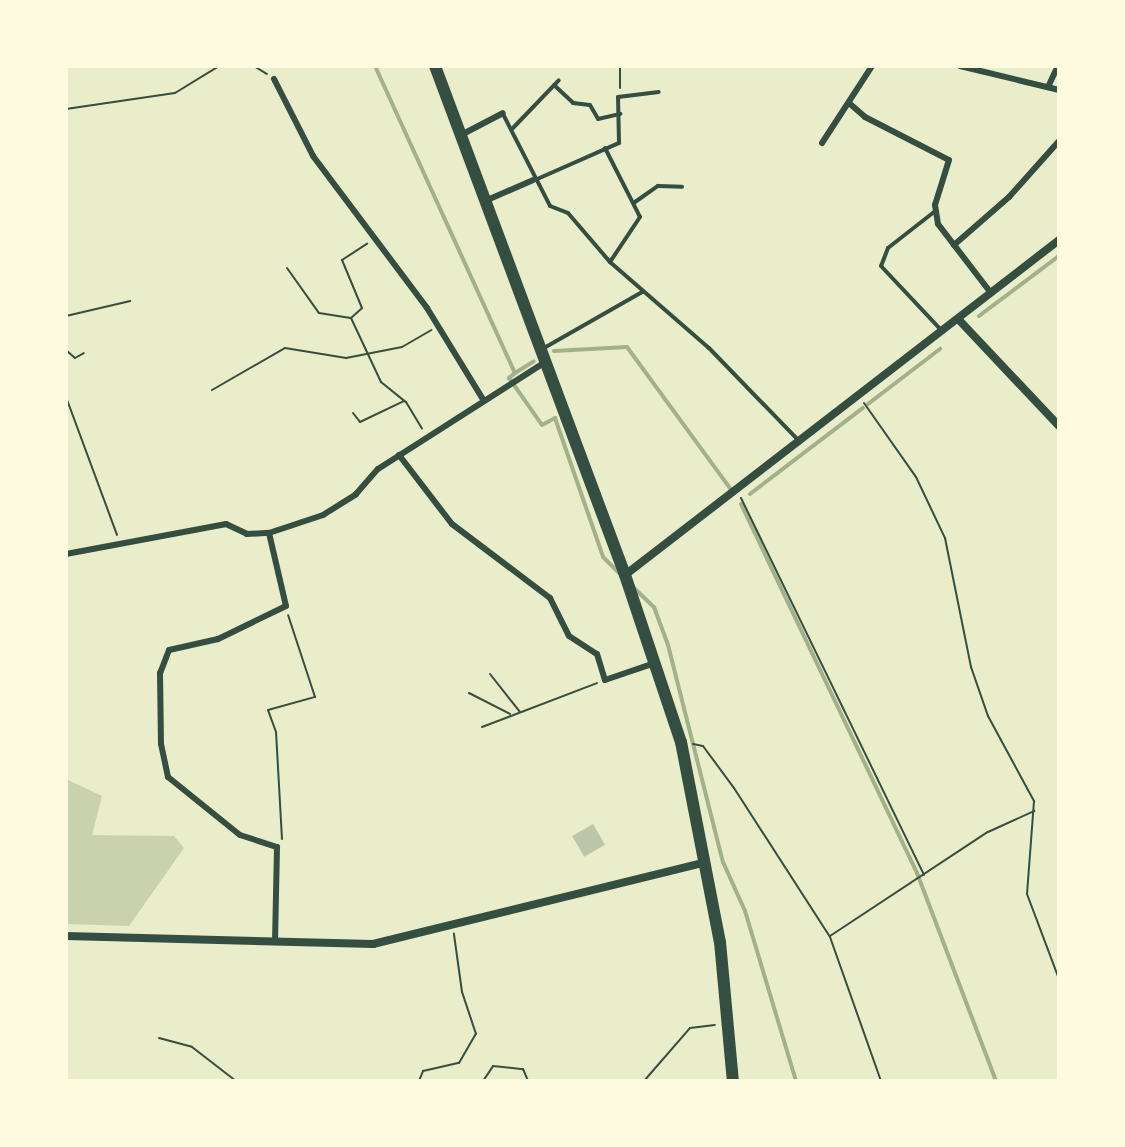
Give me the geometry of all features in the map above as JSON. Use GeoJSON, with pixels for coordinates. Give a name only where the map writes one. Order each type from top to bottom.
{"type":"FeatureCollection","features":[{"type":"Feature","properties":{"kind":"highway"},"geometry":{"type":"LineString","coordinates":[[435,66],[625,575],[691,781],[706,862],[729,1025],[733,1081]]}},
{"type":"Feature","properties":{"kind":"street"},"geometry":{"type":"LineString","coordinates":[[822,142],[872,66]]}},
{"type":"Feature","properties":{"kind":"street"},"geometry":{"type":"LineString","coordinates":[[960,66],[1059,90]]}},
{"type":"Feature","properties":{"kind":"street"},"geometry":{"type":"LineString","coordinates":[[1048,87],[1058,66]]}},
{"type":"Feature","properties":{"kind":"street"},"geometry":{"type":"LineString","coordinates":[[274,79],[313,156],[437,327],[484,401]]}},
{"type":"Feature","properties":{"kind":"street"},"geometry":{"type":"LineString","coordinates":[[849,103],[865,117],[949,160],[934,212],[954,245],[991,293]]}},
{"type":"Feature","properties":{"kind":"street"},"geometry":{"type":"LineString","coordinates":[[461,135],[503,113]]}},
{"type":"Feature","properties":{"kind":"street"},"geometry":{"type":"LineString","coordinates":[[954,245],[1009,197],[1059,141]]}},
{"type":"Feature","properties":{"kind":"street"},"geometry":{"type":"LineString","coordinates":[[485,201],[534,180]]}},
{"type":"Feature","properties":{"kind":"street"},"geometry":{"type":"LineString","coordinates":[[625,575],[861,398],[1059,240]]}},
{"type":"Feature","properties":{"kind":"street"},"geometry":{"type":"LineString","coordinates":[[960,321],[1059,426]]}},
{"type":"Feature","properties":{"kind":"street"},"geometry":{"type":"LineString","coordinates":[[66,554],[226,524],[247,534],[268,533],[338,507],[399,455],[544,363]]}},
{"type":"Feature","properties":{"kind":"street"},"geometry":{"type":"LineString","coordinates":[[399,455],[452,525],[550,598],[569,636],[597,654],[605,680],[655,663]]}},
{"type":"Feature","properties":{"kind":"street"},"geometry":{"type":"LineString","coordinates":[[268,533],[286,606],[218,639],[169,650],[160,673],[161,744],[168,777],[240,835],[277,847],[275,942]]}},
{"type":"Feature","properties":{"kind":"street"},"geometry":{"type":"LineString","coordinates":[[66,936],[373,944],[706,862]]}},
{"type":"Feature","properties":{"kind":"lane"},"geometry":{"type":"LineString","coordinates":[[513,128],[559,80]]}},
{"type":"Feature","properties":{"kind":"lane"},"geometry":{"type":"LineString","coordinates":[[554,85],[573,103],[590,105],[598,119],[620,114]]}},
{"type":"Feature","properties":{"kind":"lane"},"geometry":{"type":"LineString","coordinates":[[534,180],[622,140],[619,96],[659,92]]}},
{"type":"Feature","properties":{"kind":"lane"},"geometry":{"type":"LineString","coordinates":[[503,113],[513,128],[534,180],[550,206],[568,213],[610,262],[709,348],[801,444]]}},
{"type":"Feature","properties":{"kind":"lane"},"geometry":{"type":"LineString","coordinates":[[605,148],[635,202],[640,220],[610,262]]}},
{"type":"Feature","properties":{"kind":"lane"},"geometry":{"type":"LineString","coordinates":[[635,202],[658,186],[682,187]]}},
{"type":"Feature","properties":{"kind":"lane"},"geometry":{"type":"LineString","coordinates":[[934,212],[888,248],[881,266],[944,333]]}},
{"type":"Feature","properties":{"kind":"lane"},"geometry":{"type":"LineString","coordinates":[[540,350],[642,292]]}},
{"type":"Feature","properties":{"kind":"path"},"geometry":{"type":"LineString","coordinates":[[66,109],[175,93],[219,66]]}},
{"type":"Feature","properties":{"kind":"path"},"geometry":{"type":"LineString","coordinates":[[254,66],[274,79]]}},
{"type":"Feature","properties":{"kind":"path"},"geometry":{"type":"LineString","coordinates":[[619,96],[620,66]]}},
{"type":"Feature","properties":{"kind":"path"},"geometry":{"type":"LineString","coordinates":[[351,318],[362,308],[342,260],[372,240]]}},
{"type":"Feature","properties":{"kind":"path"},"geometry":{"type":"LineString","coordinates":[[287,268],[319,313],[351,318]]}},
{"type":"Feature","properties":{"kind":"path"},"geometry":{"type":"LineString","coordinates":[[66,316],[130,301]]}},
{"type":"Feature","properties":{"kind":"path"},"geometry":{"type":"LineString","coordinates":[[351,318],[381,382],[404,401],[428,437]]}},
{"type":"Feature","properties":{"kind":"path"},"geometry":{"type":"LineString","coordinates":[[212,390],[285,348],[337,358],[369,355],[402,347],[437,327]]}},
{"type":"Feature","properties":{"kind":"path"},"geometry":{"type":"LineString","coordinates":[[66,350],[75,358],[84,353]]}},
{"type":"Feature","properties":{"kind":"path"},"geometry":{"type":"LineString","coordinates":[[66,397],[120,543]]}},
{"type":"Feature","properties":{"kind":"path"},"geometry":{"type":"LineString","coordinates":[[861,398],[932,505],[959,591],[971,666],[988,716],[1014,759],[1034,811],[1026,855],[1027,894],[1059,979]]}},
{"type":"Feature","properties":{"kind":"path"},"geometry":{"type":"LineString","coordinates":[[353,413],[360,422],[404,401]]}},
{"type":"Feature","properties":{"kind":"path"},"geometry":{"type":"LineString","coordinates":[[737,493],[923,876]]}},
{"type":"Feature","properties":{"kind":"path"},"geometry":{"type":"LineString","coordinates":[[277,847],[284,836],[276,732],[268,710],[315,697],[286,606]]}},
{"type":"Feature","properties":{"kind":"path"},"geometry":{"type":"LineString","coordinates":[[490,674],[520,712]]}},
{"type":"Feature","properties":{"kind":"path"},"geometry":{"type":"LineString","coordinates":[[482,727],[605,680]]}},
{"type":"Feature","properties":{"kind":"path"},"geometry":{"type":"LineString","coordinates":[[469,693],[507,708],[511,716]]}},
{"type":"Feature","properties":{"kind":"path"},"geometry":{"type":"LineString","coordinates":[[691,744],[703,746],[734,788],[830,937],[881,1081]]}},
{"type":"Feature","properties":{"kind":"path"},"geometry":{"type":"LineString","coordinates":[[830,937],[988,832],[1034,811]]}},
{"type":"Feature","properties":{"kind":"path"},"geometry":{"type":"LineString","coordinates":[[419,1081],[423,1071],[459,1063],[476,1034],[462,992],[452,926]]}},
{"type":"Feature","properties":{"kind":"path"},"geometry":{"type":"LineString","coordinates":[[644,1081],[690,1028],[729,1025]]}},
{"type":"Feature","properties":{"kind":"path"},"geometry":{"type":"LineString","coordinates":[[159,1038],[192,1047],[236,1081]]}},
{"type":"Feature","properties":{"kind":"path"},"geometry":{"type":"LineString","coordinates":[[483,1081],[494,1066],[523,1069],[528,1081]]}},
{"type":"Feature","properties":{"kind":"green space"},"geometry":{"type":"Polygon","coordinates":[[[66,779],[102,796],[92,835],[174,836],[184,848],[129,926],[66,924],[66,779]]]}},
{"type":"Feature","properties":{"kind":"building"},"geometry":{"type":"Polygon","coordinates":[[[593,824],[605,845],[584,857],[572,836],[593,824]]]}},
{"type":"Feature","properties":{"kind":"waterway"},"geometry":{"type":"LineString","coordinates":[[375,66],[515,373],[534,361]]}},
{"type":"Feature","properties":{"kind":"waterway"},"geometry":{"type":"LineString","coordinates":[[979,316],[1059,256]]}},
{"type":"Feature","properties":{"kind":"waterway"},"geometry":{"type":"LineString","coordinates":[[554,351],[627,347],[730,488]]}},
{"type":"Feature","properties":{"kind":"waterway"},"geometry":{"type":"LineString","coordinates":[[868,404],[940,349]]}},
{"type":"Feature","properties":{"kind":"waterway"},"geometry":{"type":"LineString","coordinates":[[515,373],[509,378],[542,425],[555,418],[603,557],[619,573]]}},
{"type":"Feature","properties":{"kind":"waterway"},"geometry":{"type":"LineString","coordinates":[[750,494],[863,408]]}},
{"type":"Feature","properties":{"kind":"waterway"},"geometry":{"type":"LineString","coordinates":[[741,504],[917,873],[996,1081]]}},
{"type":"Feature","properties":{"kind":"waterway"},"geometry":{"type":"LineString","coordinates":[[633,587],[654,607],[668,645],[723,862],[745,911],[796,1081]]}}]}
